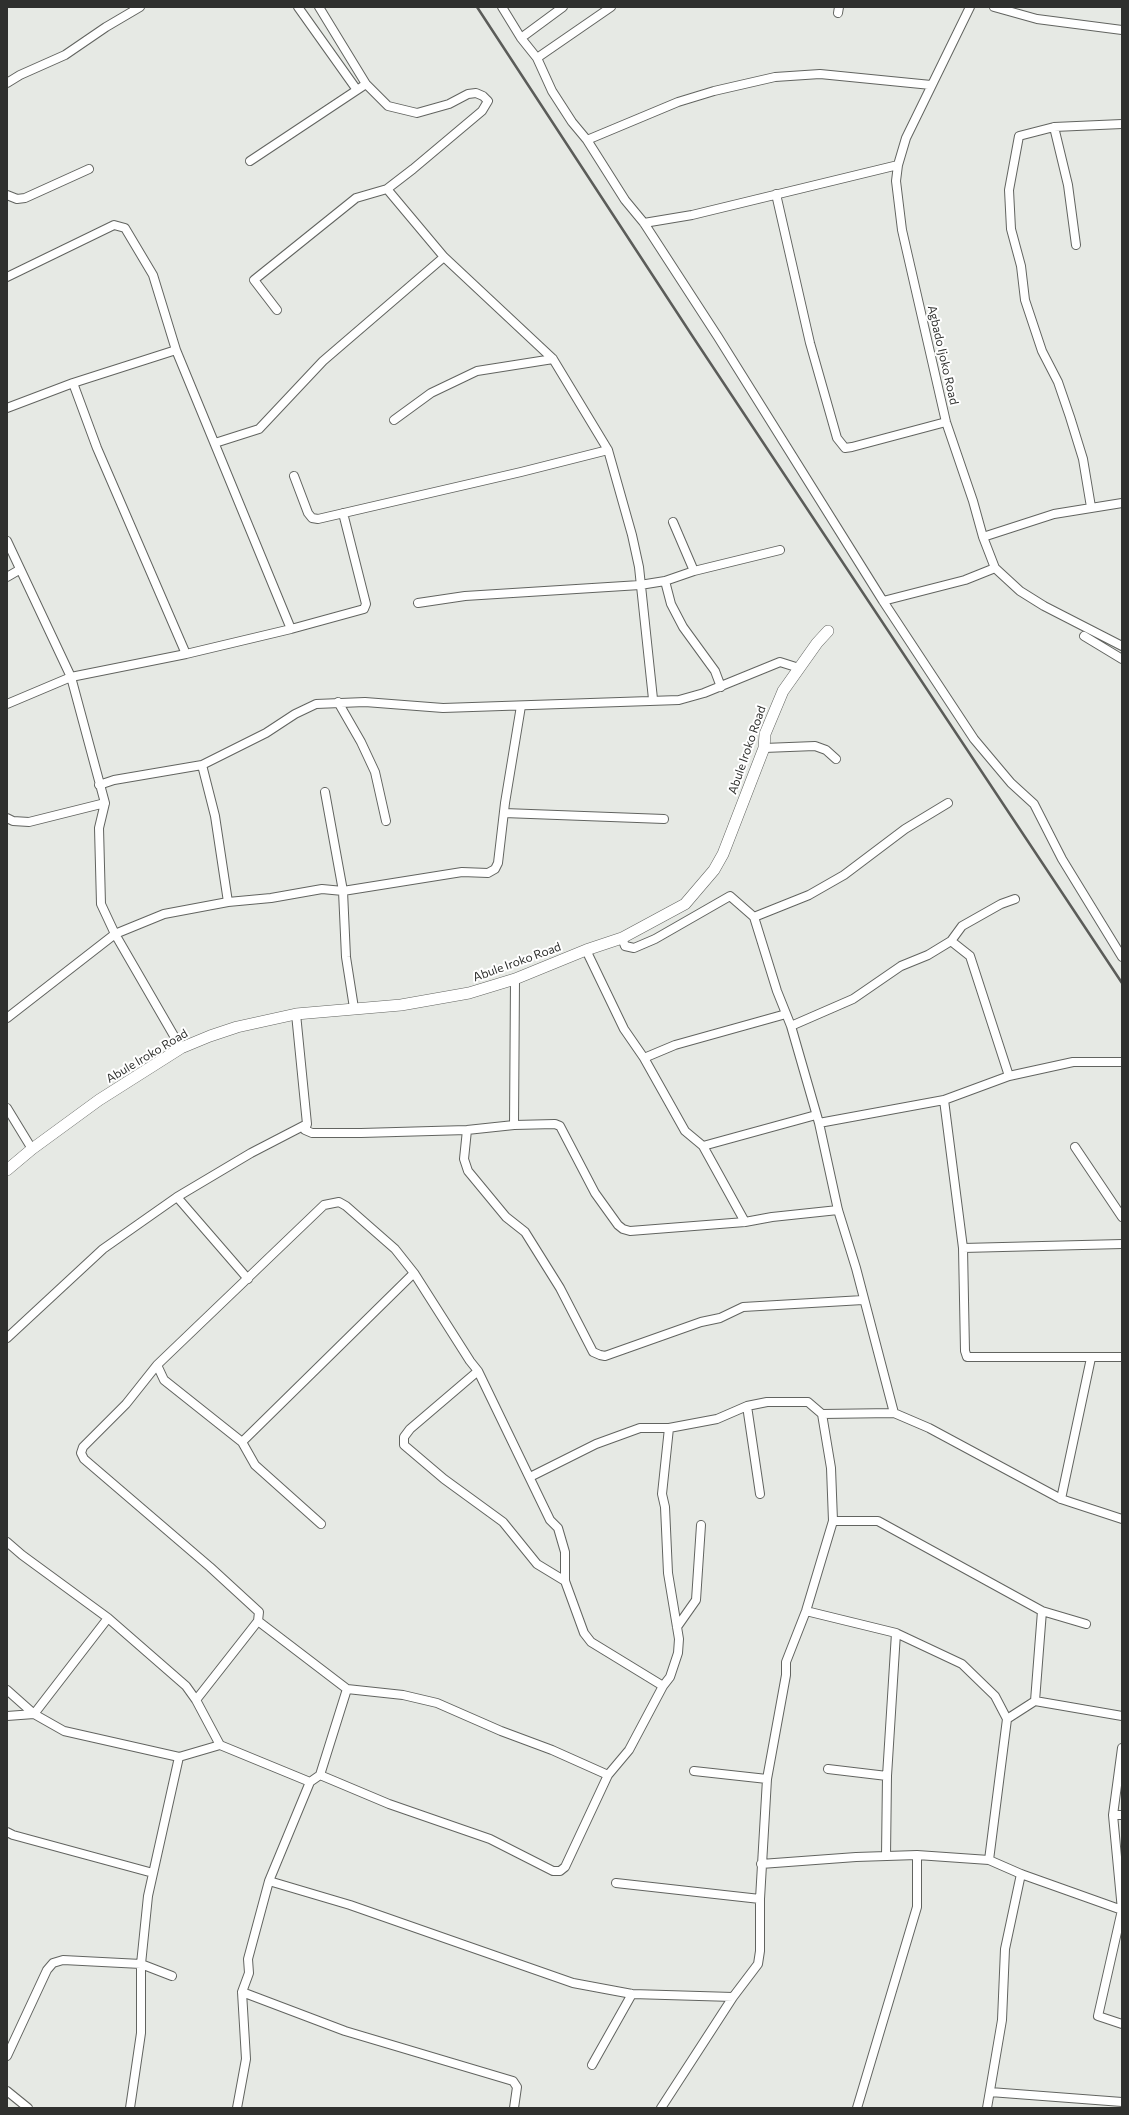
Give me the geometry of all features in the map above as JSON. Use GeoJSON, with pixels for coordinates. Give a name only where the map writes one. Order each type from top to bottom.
{"type":"FeatureCollection","features":[{"type":"Feature","properties":{"kind":"street"},"geometry":{"type":"LineString","coordinates":[[7,83],[20,74],[65,55],[106,27],[140,7]]}},
{"type":"Feature","properties":{"kind":"street"},"geometry":{"type":"LineString","coordinates":[[298,7],[357,90]]}},
{"type":"Feature","properties":{"kind":"street"},"geometry":{"type":"LineString","coordinates":[[277,310],[254,280],[356,198],[387,188],[413,169],[482,110],[488,101],[483,96],[476,93],[468,94],[449,104],[417,113],[388,106],[366,84],[319,7]]}},
{"type":"Feature","properties":{"kind":"street"},"geometry":{"type":"LineString","coordinates":[[502,7],[521,38],[537,58],[552,91],[572,122],[587,140],[625,200],[644,223],[797,460],[883,601],[974,739],[1011,783],[1034,804],[1062,859],[1122,956]]}},
{"type":"Feature","properties":{"kind":"street"},"geometry":{"type":"LineString","coordinates":[[521,38],[563,7]]}},
{"type":"Feature","properties":{"kind":"street"},"geometry":{"type":"LineString","coordinates":[[537,58],[611,7]]}},
{"type":"Feature","properties":{"kind":"street","name":"Agbado Ijoko Road"},"geometry":{"type":"LineString","coordinates":[[970,7],[931,85],[918,117],[906,138],[898,165],[896,181],[902,230],[946,422],[973,501],[983,537],[995,568],[1020,591],[1044,606],[1122,646]]}},
{"type":"Feature","properties":{"kind":"street"},"geometry":{"type":"LineString","coordinates":[[994,7],[1037,19],[1122,30]]}},
{"type":"Feature","properties":{"kind":"street"},"geometry":{"type":"LineString","coordinates":[[587,140],[678,102],[714,91],[775,77],[820,74],[931,85]]}},
{"type":"Feature","properties":{"kind":"street"},"geometry":{"type":"LineString","coordinates":[[250,161],[366,84]]}},
{"type":"Feature","properties":{"kind":"street"},"geometry":{"type":"LineString","coordinates":[[1090,507],[1083,459],[1070,417],[1058,382],[1042,351],[1025,300],[1021,266],[1012,229],[1009,190],[1019,136],[1054,127],[1122,124]]}},
{"type":"Feature","properties":{"kind":"street"},"geometry":{"type":"LineString","coordinates":[[1054,127],[1068,185],[1076,245]]}},
{"type":"Feature","properties":{"kind":"street"},"geometry":{"type":"LineString","coordinates":[[644,223],[692,215],[898,165]]}},
{"type":"Feature","properties":{"kind":"street"},"geometry":{"type":"LineString","coordinates":[[7,194],[17,199],[25,198],[89,169]]}},
{"type":"Feature","properties":{"kind":"street"},"geometry":{"type":"LineString","coordinates":[[387,188],[444,257],[553,359],[608,450],[632,535],[640,585],[653,700]]}},
{"type":"Feature","properties":{"kind":"street"},"geometry":{"type":"LineString","coordinates":[[776,194],[810,343],[837,438],[845,448],[852,448],[946,422]]}},
{"type":"Feature","properties":{"kind":"street"},"geometry":{"type":"LineString","coordinates":[[7,277],[114,225],[125,228],[153,275],[176,350],[291,629]]}},
{"type":"Feature","properties":{"kind":"street"},"geometry":{"type":"LineString","coordinates":[[215,443],[259,429],[323,361],[444,257]]}},
{"type":"Feature","properties":{"kind":"street"},"geometry":{"type":"LineString","coordinates":[[7,408],[73,383],[176,350]]}},
{"type":"Feature","properties":{"kind":"street"},"geometry":{"type":"LineString","coordinates":[[394,420],[431,393],[477,370],[553,359]]}},
{"type":"Feature","properties":{"kind":"street"},"geometry":{"type":"LineString","coordinates":[[73,383],[97,448],[186,654]]}},
{"type":"Feature","properties":{"kind":"street"},"geometry":{"type":"LineString","coordinates":[[294,476],[308,513],[312,518],[343,513],[608,450]]}},
{"type":"Feature","properties":{"kind":"street"},"geometry":{"type":"LineString","coordinates":[[983,537],[1054,514],[1122,503]]}},
{"type":"Feature","properties":{"kind":"street"},"geometry":{"type":"LineString","coordinates":[[7,704],[71,677],[186,654],[291,629],[364,609],[366,604],[343,513]]}},
{"type":"Feature","properties":{"kind":"street"},"geometry":{"type":"LineString","coordinates":[[673,522],[694,571]]}},
{"type":"Feature","properties":{"kind":"street"},"geometry":{"type":"LineString","coordinates":[[7,541],[19,570],[71,677],[105,803],[99,828],[101,868],[99,886],[101,904],[115,934],[181,1048]]}},
{"type":"Feature","properties":{"kind":"street"},"geometry":{"type":"LineString","coordinates":[[418,603],[465,596],[640,585],[665,581],[694,571],[780,550]]}},
{"type":"Feature","properties":{"kind":"street"},"geometry":{"type":"LineString","coordinates":[[883,601],[965,580],[995,568]]}},
{"type":"Feature","properties":{"kind":"street"},"geometry":{"type":"LineString","coordinates":[[7,577],[19,570]]}},
{"type":"Feature","properties":{"kind":"street"},"geometry":{"type":"LineString","coordinates":[[665,581],[672,604],[683,627],[715,671],[721,687]]}},
{"type":"Feature","properties":{"kind":"street","name":"Abule Iroko Road"},"geometry":{"type":"LineString","coordinates":[[7,1170],[32,1149],[99,1100],[181,1048],[237,1027],[296,1014],[401,1005],[453,996],[515,979],[586,950],[622,938],[685,904],[714,870],[728,841],[764,748],[765,734],[783,691],[798,668],[828,631]]}},
{"type":"Feature","properties":{"kind":"street"},"geometry":{"type":"LineString","coordinates":[[1084,636],[1122,659]]}},
{"type":"Feature","properties":{"kind":"street"},"geometry":{"type":"LineString","coordinates":[[99,784],[114,780],[202,765],[266,733],[295,714],[316,704],[365,702],[443,708],[679,700],[721,687],[780,662],[798,668]]}},
{"type":"Feature","properties":{"kind":"street"},"geometry":{"type":"LineString","coordinates":[[338,702],[361,742],[375,772],[386,821]]}},
{"type":"Feature","properties":{"kind":"street"},"geometry":{"type":"LineString","coordinates":[[7,1018],[115,934],[164,914],[228,902],[271,898],[322,889],[343,891],[462,872],[488,873],[495,869],[498,863],[504,813],[521,706]]}},
{"type":"Feature","properties":{"kind":"street"},"geometry":{"type":"LineString","coordinates":[[764,748],[815,746],[826,750],[836,759]]}},
{"type":"Feature","properties":{"kind":"street"},"geometry":{"type":"LineString","coordinates":[[202,765],[215,816],[228,902]]}},
{"type":"Feature","properties":{"kind":"street"},"geometry":{"type":"LineString","coordinates":[[325,792],[343,891],[346,957],[354,1008]]}},
{"type":"Feature","properties":{"kind":"street"},"geometry":{"type":"LineString","coordinates":[[7,818],[14,821],[29,822],[105,803]]}},
{"type":"Feature","properties":{"kind":"street"},"geometry":{"type":"LineString","coordinates":[[754,917],[809,895],[844,875],[905,829],[948,803]]}},
{"type":"Feature","properties":{"kind":"street"},"geometry":{"type":"LineString","coordinates":[[504,813],[664,819]]}},
{"type":"Feature","properties":{"kind":"street"},"geometry":{"type":"LineString","coordinates":[[622,938],[625,946],[634,948],[655,939],[730,896],[754,917],[777,991],[791,1026],[819,1123],[838,1210],[856,1268],[863,1300],[894,1413]]}},
{"type":"Feature","properties":{"kind":"street"},"geometry":{"type":"LineString","coordinates":[[791,1026],[853,999],[901,966],[928,955],[951,941],[962,926],[1001,904],[1015,899]]}},
{"type":"Feature","properties":{"kind":"street"},"geometry":{"type":"LineString","coordinates":[[951,941],[970,956],[1009,1076]]}},
{"type":"Feature","properties":{"kind":"street"},"geometry":{"type":"LineString","coordinates":[[586,950],[624,1029],[644,1058],[685,1131],[703,1146],[745,1222]]}},
{"type":"Feature","properties":{"kind":"street"},"geometry":{"type":"LineString","coordinates":[[514,1125],[515,979]]}},
{"type":"Feature","properties":{"kind":"street"},"geometry":{"type":"LineString","coordinates":[[296,1014],[306,1124],[305,1130],[322,1133],[467,1130],[514,1125],[556,1124],[560,1126],[595,1193],[618,1225],[623,1229],[630,1231],[745,1222],[772,1217],[838,1210]]}},
{"type":"Feature","properties":{"kind":"street"},"geometry":{"type":"LineString","coordinates":[[644,1058],[674,1044],[786,1014]]}},
{"type":"Feature","properties":{"kind":"street"},"geometry":{"type":"LineString","coordinates":[[819,1123],[944,1100],[1009,1076],[1073,1062],[1122,1062]]}},
{"type":"Feature","properties":{"kind":"street"},"geometry":{"type":"LineString","coordinates":[[944,1100],[963,1248],[965,1351],[967,1357],[1122,1357]]}},
{"type":"Feature","properties":{"kind":"street"},"geometry":{"type":"LineString","coordinates":[[7,1108],[32,1149]]}},
{"type":"Feature","properties":{"kind":"street"},"geometry":{"type":"LineString","coordinates":[[703,1146],[816,1115]]}},
{"type":"Feature","properties":{"kind":"street"},"geometry":{"type":"LineString","coordinates":[[7,1338],[103,1249],[177,1197],[251,1153],[306,1124]]}},
{"type":"Feature","properties":{"kind":"street"},"geometry":{"type":"LineString","coordinates":[[467,1130],[464,1159],[468,1171],[506,1217],[525,1232],[560,1288],[593,1352],[605,1356],[701,1322],[720,1318],[743,1307],[863,1300]]}},
{"type":"Feature","properties":{"kind":"street"},"geometry":{"type":"LineString","coordinates":[[1075,1147],[1122,1217]]}},
{"type":"Feature","properties":{"kind":"street"},"geometry":{"type":"LineString","coordinates":[[177,1197],[248,1279]]}},
{"type":"Feature","properties":{"kind":"street"},"geometry":{"type":"LineString","coordinates":[[196,1700],[258,1621],[258,1612],[84,1459],[81,1453],[83,1447],[126,1404],[157,1365],[324,1205],[339,1202],[346,1206],[395,1249],[414,1273],[470,1361],[478,1371],[550,1520],[558,1528],[565,1552],[565,1581],[579,1621],[590,1642],[663,1686]]}},
{"type":"Feature","properties":{"kind":"street"},"geometry":{"type":"LineString","coordinates":[[963,1248],[1122,1244]]}},
{"type":"Feature","properties":{"kind":"street"},"geometry":{"type":"LineString","coordinates":[[242,1442],[414,1273]]}},
{"type":"Feature","properties":{"kind":"street"},"geometry":{"type":"LineString","coordinates":[[1061,1500],[1091,1358]]}},
{"type":"Feature","properties":{"kind":"street"},"geometry":{"type":"LineString","coordinates":[[157,1365],[164,1380],[242,1442],[255,1464],[320,1524]]}},
{"type":"Feature","properties":{"kind":"street"},"geometry":{"type":"LineString","coordinates":[[478,1371],[410,1429],[404,1437],[404,1445],[444,1479],[503,1522],[537,1564],[565,1581]]}},
{"type":"Feature","properties":{"kind":"street"},"geometry":{"type":"LineString","coordinates":[[530,1478],[608,1439],[640,1428],[669,1428],[717,1419],[747,1406],[767,1402],[808,1402],[822,1414],[832,1468],[833,1521],[806,1611],[786,1662],[786,1675],[767,1780],[761,1864],[760,1951],[758,1964],[733,1997],[661,2108]]}},
{"type":"Feature","properties":{"kind":"street"},"geometry":{"type":"LineString","coordinates":[[747,1406],[760,1494]]}},
{"type":"Feature","properties":{"kind":"street"},"geometry":{"type":"LineString","coordinates":[[822,1414],[894,1413],[929,1428],[1061,1500],[1122,1519]]}},
{"type":"Feature","properties":{"kind":"street"},"geometry":{"type":"LineString","coordinates":[[320,1775],[389,1804],[490,1839],[553,1872],[560,1871],[565,1867],[608,1775],[629,1750],[663,1686],[670,1677],[678,1653],[677,1627],[668,1573],[665,1506],[662,1494],[669,1428]]}},
{"type":"Feature","properties":{"kind":"street"},"geometry":{"type":"LineString","coordinates":[[833,1521],[878,1520],[1042,1611],[1086,1624]]}},
{"type":"Feature","properties":{"kind":"street"},"geometry":{"type":"LineString","coordinates":[[677,1627],[696,1600],[701,1525]]}},
{"type":"Feature","properties":{"kind":"street"},"geometry":{"type":"LineString","coordinates":[[7,1542],[22,1556],[108,1618],[186,1686],[196,1700],[220,1745]]}},
{"type":"Feature","properties":{"kind":"street"},"geometry":{"type":"LineString","coordinates":[[806,1611],[896,1633],[962,1664],[995,1696],[1007,1718],[989,1860]]}},
{"type":"Feature","properties":{"kind":"street"},"geometry":{"type":"LineString","coordinates":[[1035,1701],[1042,1611]]}},
{"type":"Feature","properties":{"kind":"street"},"geometry":{"type":"LineString","coordinates":[[7,1716],[34,1714],[108,1618]]}},
{"type":"Feature","properties":{"kind":"street"},"geometry":{"type":"LineString","coordinates":[[258,1621],[346,1690],[403,1695],[437,1704],[552,1750],[608,1775]]}},
{"type":"Feature","properties":{"kind":"street"},"geometry":{"type":"LineString","coordinates":[[886,1856],[887,1776],[896,1633]]}},
{"type":"Feature","properties":{"kind":"street"},"geometry":{"type":"LineString","coordinates":[[7,1690],[34,1714],[64,1732],[179,1757],[220,1745],[310,1782]]}},
{"type":"Feature","properties":{"kind":"street"},"geometry":{"type":"LineString","coordinates":[[237,2108],[246,2059],[242,1992],[249,1973],[248,1959],[270,1881],[310,1782],[320,1775],[346,1690]]}},
{"type":"Feature","properties":{"kind":"street"},"geometry":{"type":"LineString","coordinates":[[1007,1718],[1035,1701],[1122,1716]]}},
{"type":"Feature","properties":{"kind":"street"},"geometry":{"type":"LineString","coordinates":[[1122,1748],[1113,1815],[1122,1910],[1098,2016],[1122,2024]]}},
{"type":"Feature","properties":{"kind":"street"},"geometry":{"type":"LineString","coordinates":[[130,2108],[141,2033],[141,1964],[148,1896],[157,1846],[179,1757]]}},
{"type":"Feature","properties":{"kind":"street"},"geometry":{"type":"LineString","coordinates":[[828,1769],[887,1776]]}},
{"type":"Feature","properties":{"kind":"street"},"geometry":{"type":"LineString","coordinates":[[694,1771],[767,1780]]}},
{"type":"Feature","properties":{"kind":"street"},"geometry":{"type":"LineString","coordinates":[[1113,1815],[1122,1815]]}},
{"type":"Feature","properties":{"kind":"street"},"geometry":{"type":"LineString","coordinates":[[7,1832],[13,1835],[153,1873]]}},
{"type":"Feature","properties":{"kind":"street"},"geometry":{"type":"LineString","coordinates":[[761,1864],[917,1855],[989,1860],[1020,1874],[1122,1910]]}},
{"type":"Feature","properties":{"kind":"street"},"geometry":{"type":"LineString","coordinates":[[857,2108],[917,1907],[917,1855]]}},
{"type":"Feature","properties":{"kind":"street"},"geometry":{"type":"LineString","coordinates":[[987,2108],[1002,2020],[1006,1949],[1020,1874]]}},
{"type":"Feature","properties":{"kind":"street"},"geometry":{"type":"LineString","coordinates":[[270,1881],[350,1905],[573,1983],[632,1994],[733,1997]]}},
{"type":"Feature","properties":{"kind":"street"},"geometry":{"type":"LineString","coordinates":[[616,1883],[760,1899]]}},
{"type":"Feature","properties":{"kind":"street"},"geometry":{"type":"LineString","coordinates":[[7,2056],[47,1970],[53,1963],[62,1960],[141,1964],[172,1976]]}},
{"type":"Feature","properties":{"kind":"street"},"geometry":{"type":"LineString","coordinates":[[242,1992],[346,2031],[513,2081],[517,2087],[514,2108]]}},
{"type":"Feature","properties":{"kind":"street"},"geometry":{"type":"LineString","coordinates":[[592,2065],[632,1994]]}},
{"type":"Feature","properties":{"kind":"street"},"geometry":{"type":"LineString","coordinates":[[7,2091],[28,2108]]}},
{"type":"Feature","properties":{"kind":"street"},"geometry":{"type":"LineString","coordinates":[[990,2092],[1122,2102]]}},
{"type":"Feature","properties":{"kind":"railway"},"geometry":{"type":"LineString","coordinates":[[477,7],[693,337],[1122,983]]}}]}
